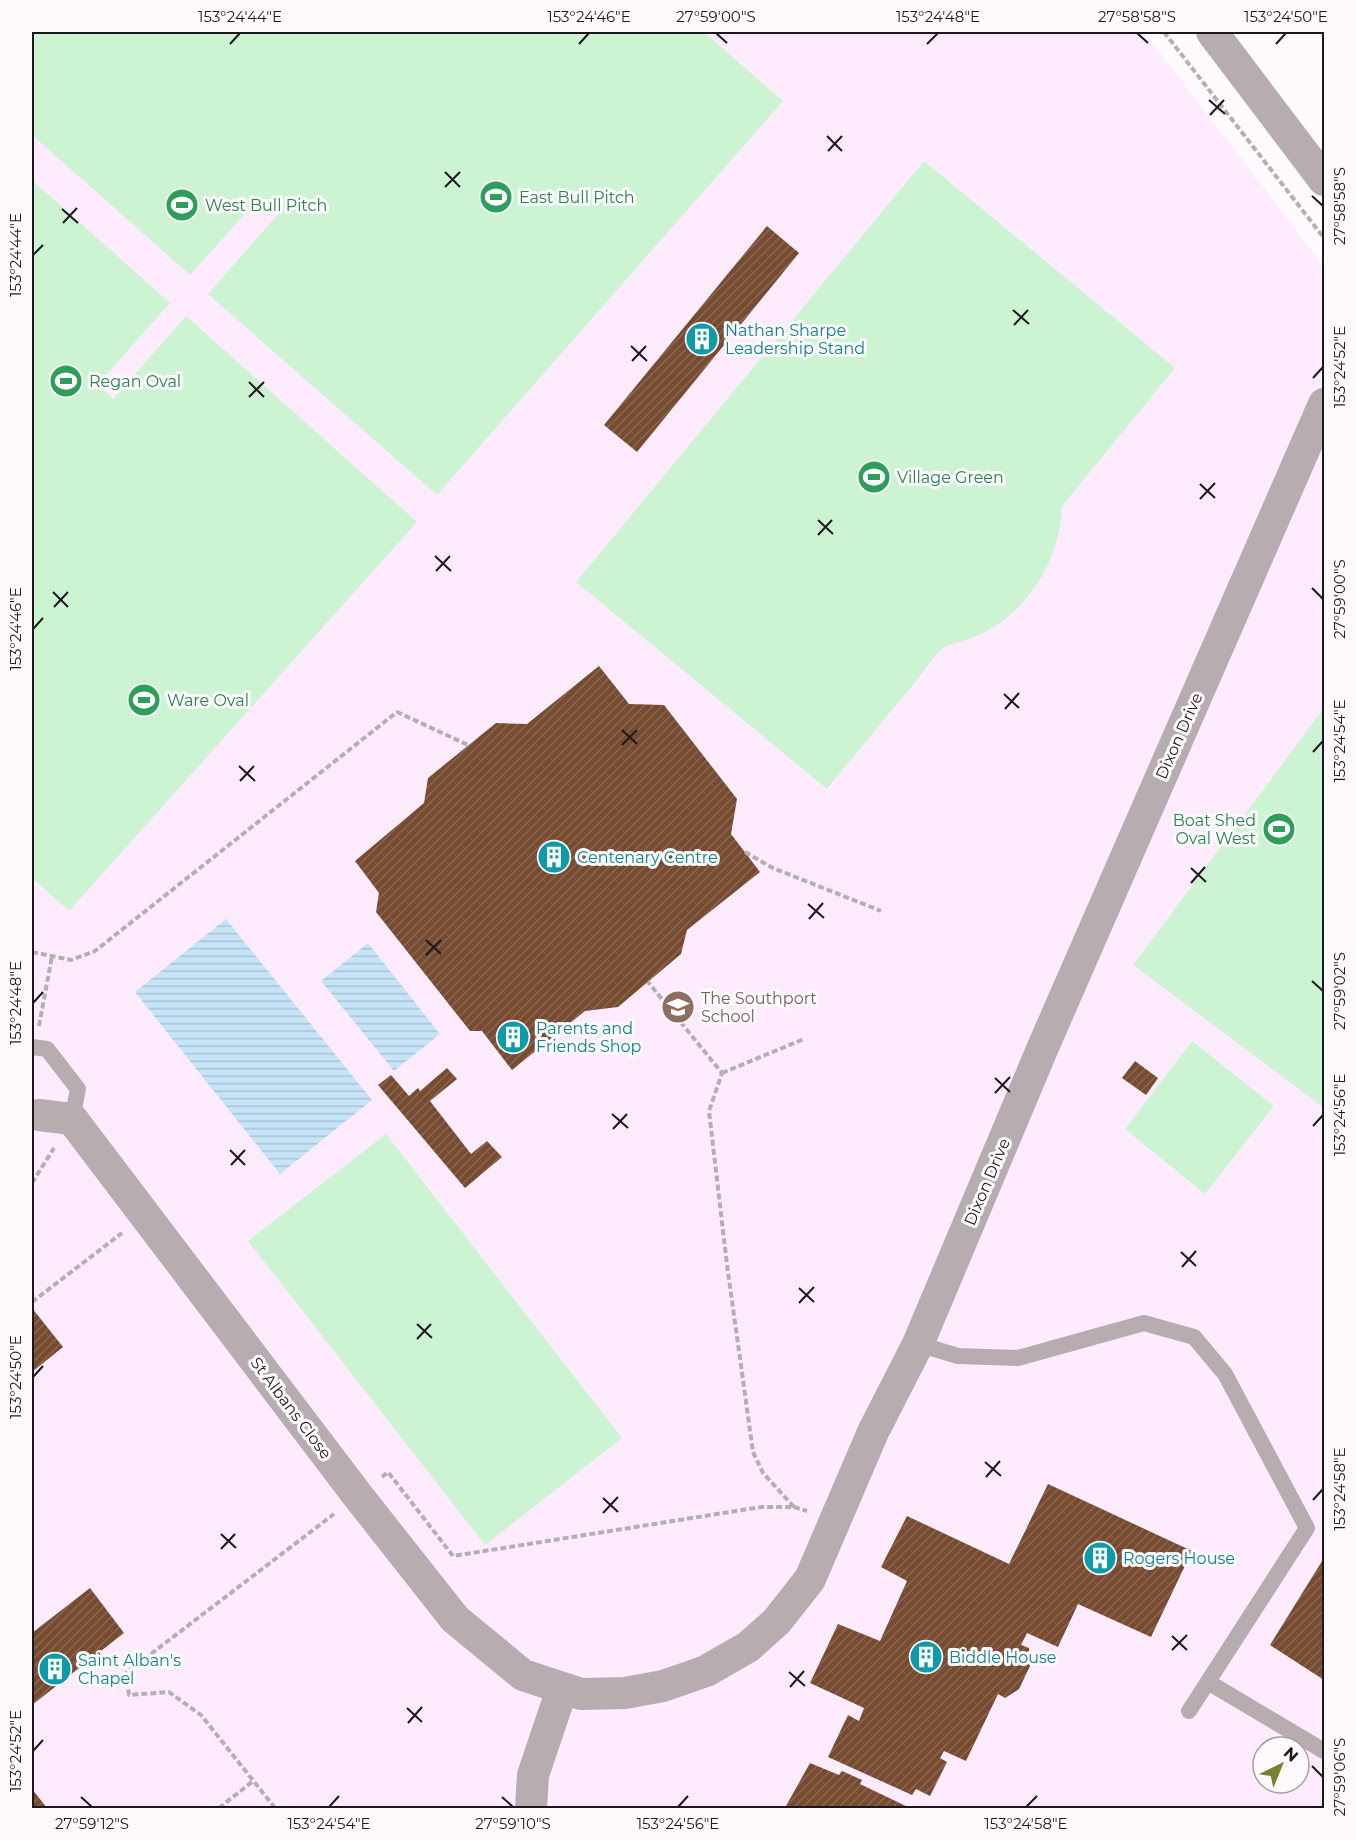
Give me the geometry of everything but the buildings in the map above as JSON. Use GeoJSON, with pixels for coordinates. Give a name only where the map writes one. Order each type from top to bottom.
{"type":"FeatureCollection","features":[{"type":"Feature","properties":{"kind":"street"},"geometry":{"type":"LineString","coordinates":[[1212,32],[1324,180]]}},
{"type":"Feature","properties":{"kind":"street","name":"Dixon Drive"},"geometry":{"type":"LineString","coordinates":[[562,1689],[581,1694],[625,1693],[663,1686],[706,1671],[748,1647],[777,1621],[810,1579],[873,1432],[918,1344],[1042,1047],[1324,404]]}},
{"type":"Feature","properties":{"kind":"street"},"geometry":{"type":"LineString","coordinates":[[39,1115],[72,1119]]}},
{"type":"Feature","properties":{"kind":"street","name":"St Albans Close"},"geometry":{"type":"LineString","coordinates":[[72,1119],[358,1496],[455,1619],[523,1675],[562,1689]]}},
{"type":"Feature","properties":{"kind":"street"},"geometry":{"type":"LineString","coordinates":[[531,1809],[533,1775],[562,1689]]}},
{"type":"Feature","properties":{"kind":"lane"},"geometry":{"type":"LineString","coordinates":[[33,1047],[47,1049],[78,1089],[72,1119]]}},
{"type":"Feature","properties":{"kind":"lane"},"geometry":{"type":"LineString","coordinates":[[918,1344],[958,1356],[1018,1359],[1144,1323],[1194,1337],[1225,1374],[1307,1528],[1189,1712]]}},
{"type":"Feature","properties":{"kind":"lane"},"geometry":{"type":"LineString","coordinates":[[1208,1682],[1324,1751]]}},
{"type":"Feature","properties":{"kind":"path"},"geometry":{"type":"LineString","coordinates":[[1164,32],[1324,238]]}},
{"type":"Feature","properties":{"kind":"path"},"geometry":{"type":"LineString","coordinates":[[32,952],[71,960],[95,951],[397,712],[468,745]]}},
{"type":"Feature","properties":{"kind":"path"},"geometry":{"type":"LineString","coordinates":[[745,852],[773,868],[882,910]]}},
{"type":"Feature","properties":{"kind":"path"},"geometry":{"type":"LineString","coordinates":[[33,1047],[52,956]]}},
{"type":"Feature","properties":{"kind":"path"},"geometry":{"type":"LineString","coordinates":[[648,982],[722,1073]]}},
{"type":"Feature","properties":{"kind":"path"},"geometry":{"type":"LineString","coordinates":[[275,1809],[201,1715],[169,1692],[129,1695],[126,1673],[388,1472],[453,1556],[761,1507],[794,1507],[763,1473],[753,1452],[727,1265],[709,1110],[722,1073],[804,1039]]}},
{"type":"Feature","properties":{"kind":"path"},"geometry":{"type":"LineString","coordinates":[[32,1302],[146,1215]]}},
{"type":"Feature","properties":{"kind":"path"},"geometry":{"type":"LineString","coordinates":[[219,1809],[253,1781]]}},
{"type":"Feature","properties":{"kind":"shaded area","name":"The Southport School"},"geometry":{"type":"Polygon","coordinates":[[[32,32],[1144,32],[1324,267],[1324,1808],[32,1808],[32,32]]]}},
{"type":"Feature","properties":{"kind":"green space","name":"East Bull Pitch"},"geometry":{"type":"Polygon","coordinates":[[[32,32],[704,32],[783,101],[437,495],[208,294],[279,213],[260,197],[190,275],[32,135],[32,32]]]}},
{"type":"Feature","properties":{"kind":"green space","name":"Village Green"},"geometry":{"type":"Polygon","coordinates":[[[924,161],[1175,368],[1062,506],[1055,545],[1039,581],[1028,597],[998,624],[977,636],[943,648],[827,789],[576,582],[924,161]]]}},
{"type":"Feature","properties":{"kind":"green space","name":"Ware Oval"},"geometry":{"type":"Polygon","coordinates":[[[32,180],[170,303],[98,384],[113,399],[186,316],[417,522],[69,911],[32,878],[32,180]]]}},
{"type":"Feature","properties":{"kind":"green space","name":"Boat Shed Oval West"},"geometry":{"type":"Polygon","coordinates":[[[1324,708],[1324,1108],[1133,965],[1324,708]]]}},
{"type":"Feature","properties":{"kind":"green space"},"geometry":{"type":"Polygon","coordinates":[[[1192,1041],[1274,1106],[1205,1194],[1125,1129],[1192,1041]]]}},
{"type":"Feature","properties":{"kind":"green space"},"geometry":{"type":"Polygon","coordinates":[[[386,1134],[622,1438],[485,1545],[248,1241],[386,1134]]]}},
{"type":"Feature","properties":{"kind":"water"},"geometry":{"type":"Polygon","coordinates":[[[226,919],[372,1100],[280,1174],[135,992],[226,919]]]}},
{"type":"Feature","properties":{"kind":"water"},"geometry":{"type":"Polygon","coordinates":[[[368,943],[440,1034],[394,1071],[321,981],[368,943]]]}},
{"type":"Feature","properties":{"kind":"place","name":"East Bull Pitch"},"geometry":{"type":"Point","coordinates":[496,197]}},
{"type":"Feature","properties":{"kind":"place","name":"West Bull Pitch"},"geometry":{"type":"Point","coordinates":[182,205]}},
{"type":"Feature","properties":{"kind":"place","name":"Nathan Sharpe Leadership Stand"},"geometry":{"type":"Point","coordinates":[702,339]}},
{"type":"Feature","properties":{"kind":"place","name":"Regan Oval"},"geometry":{"type":"Point","coordinates":[66,381]}},
{"type":"Feature","properties":{"kind":"place","name":"Village Green"},"geometry":{"type":"Point","coordinates":[874,477]}},
{"type":"Feature","properties":{"kind":"place","name":"Ware Oval"},"geometry":{"type":"Point","coordinates":[144,700]}},
{"type":"Feature","properties":{"kind":"place","name":"Boat Shed Oval West"},"geometry":{"type":"Point","coordinates":[1279,829]}},
{"type":"Feature","properties":{"kind":"place","name":"Centenary Centre"},"geometry":{"type":"Point","coordinates":[554,857]}},
{"type":"Feature","properties":{"kind":"place","name":"The Southport School"},"geometry":{"type":"Point","coordinates":[678,1007]}},
{"type":"Feature","properties":{"kind":"place","name":"Parents and Friends Shop"},"geometry":{"type":"Point","coordinates":[513,1037]}},
{"type":"Feature","properties":{"kind":"place","name":"Rogers House"},"geometry":{"type":"Point","coordinates":[1100,1558]}},
{"type":"Feature","properties":{"kind":"place","name":"Biddle House"},"geometry":{"type":"Point","coordinates":[926,1657]}},
{"type":"Feature","properties":{"kind":"place","name":"Saint Alban's Chapel"},"geometry":{"type":"Point","coordinates":[55,1669]}}]}
